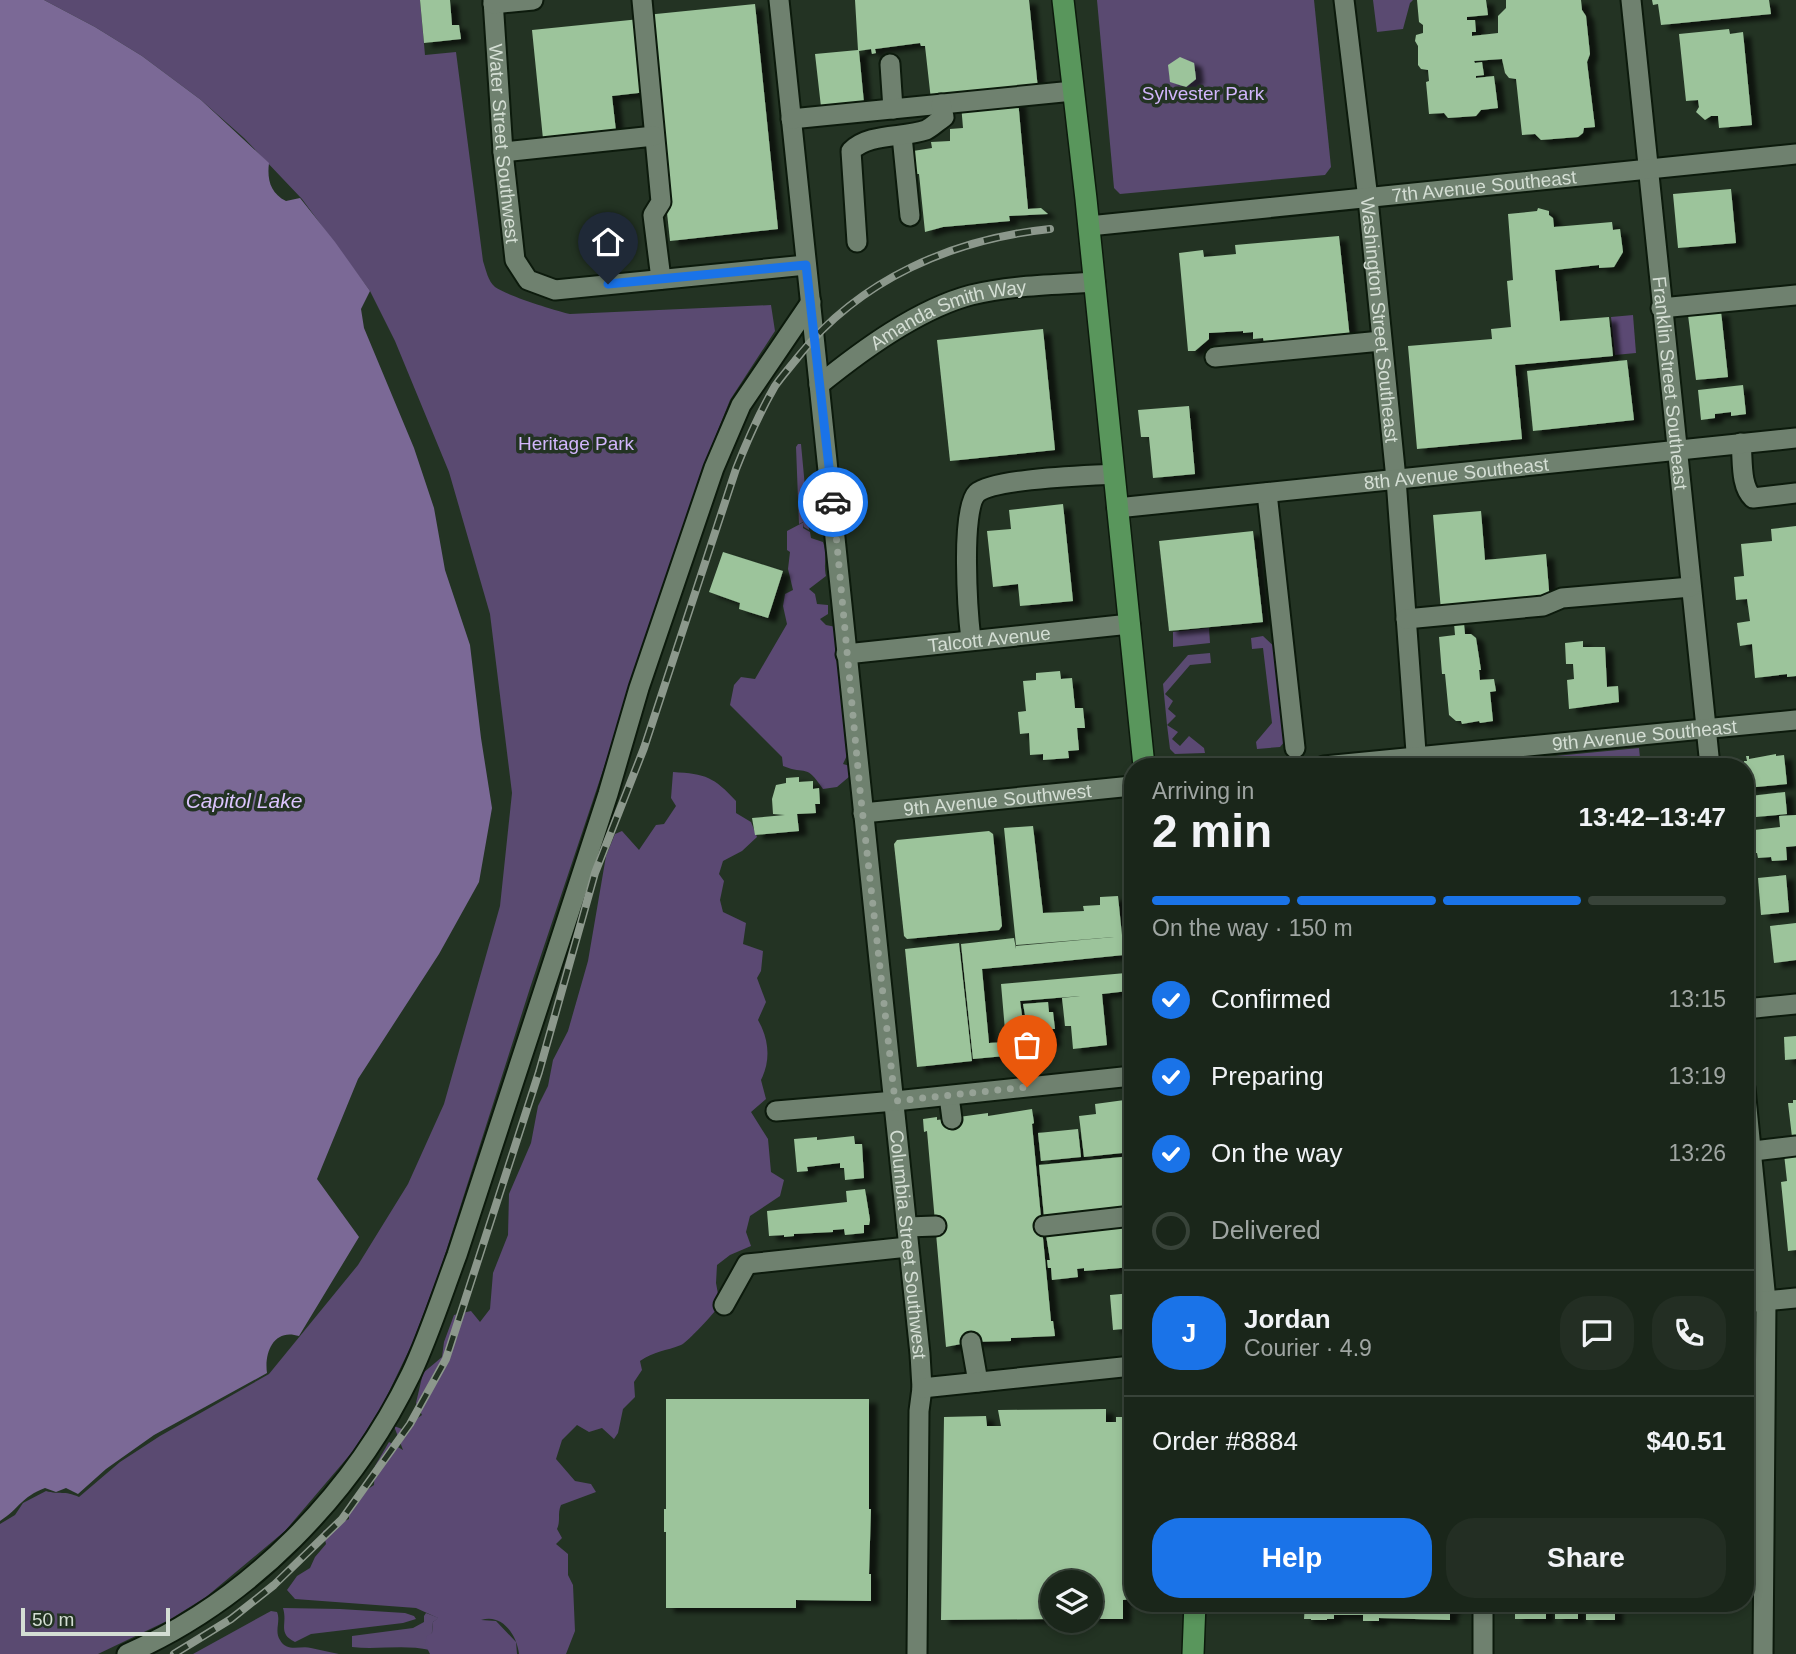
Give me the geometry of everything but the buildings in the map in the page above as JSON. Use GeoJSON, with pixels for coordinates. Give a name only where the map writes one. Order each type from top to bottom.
{"type":"FeatureCollection","features":[{"type":"Feature","properties":{"kind":"main road"},"geometry":{"type":"LineString","coordinates":[[1063,0],[1095,282],[1143,758]]}},
{"type":"Feature","properties":{"kind":"main road"},"geometry":{"type":"LineString","coordinates":[[1193,1654],[1195,1612]]}},
{"type":"Feature","properties":{"kind":"street"},"geometry":{"type":"LineString","coordinates":[[493,2],[533,0]]}},
{"type":"Feature","properties":{"kind":"street"},"geometry":{"type":"LineString","coordinates":[[642,0],[660,202],[653,215],[661,279],[806,265]]}},
{"type":"Feature","properties":{"kind":"street","name":"Columbia Street Southwest"},"geometry":{"type":"LineString","coordinates":[[779,0],[895,1101],[922,1388],[919,1411],[917,1654]]}},
{"type":"Feature","properties":{"kind":"street","name":"Washington Street Southeast"},"geometry":{"type":"LineString","coordinates":[[1344,0],[1368,199],[1396,479],[1417,758]]}},
{"type":"Feature","properties":{"kind":"street","name":"Franklin Street Southeast"},"geometry":{"type":"LineString","coordinates":[[1631,0],[1709,758]]}},
{"type":"Feature","properties":{"kind":"street","name":"Water Street Southwest"},"geometry":{"type":"LineString","coordinates":[[493,2],[503,152],[514,260],[528,280],[555,290],[661,279]]}},
{"type":"Feature","properties":{"kind":"street"},"geometry":{"type":"LineString","coordinates":[[890,64],[893,108]]}},
{"type":"Feature","properties":{"kind":"street"},"geometry":{"type":"LineString","coordinates":[[791,118],[1073,91]]}},
{"type":"Feature","properties":{"kind":"street"},"geometry":{"type":"LineString","coordinates":[[857,242],[851,151],[858,144],[929,129],[944,117],[941,104]]}},
{"type":"Feature","properties":{"kind":"street"},"geometry":{"type":"LineString","coordinates":[[503,152],[654,136]]}},
{"type":"Feature","properties":{"kind":"street"},"geometry":{"type":"LineString","coordinates":[[902,136],[910,216]]}},
{"type":"Feature","properties":{"kind":"street","name":"7th Avenue Southeast"},"geometry":{"type":"LineString","coordinates":[[1089,226],[1796,154]]}},
{"type":"Feature","properties":{"kind":"street","name":"Amanda Smith Way"},"geometry":{"type":"LineString","coordinates":[[819,385],[877,342],[948,302],[995,290],[1095,282]]}},
{"type":"Feature","properties":{"kind":"street"},"geometry":{"type":"LineString","coordinates":[[1661,308],[1796,295]]}},
{"type":"Feature","properties":{"kind":"street"},"geometry":{"type":"LineString","coordinates":[[127,1654],[194,1618],[240,1585],[290,1542],[331,1497],[361,1458],[388,1418],[410,1377],[457,1255],[608,794],[639,688],[714,468],[741,405],[811,302]]}},
{"type":"Feature","properties":{"kind":"street"},"geometry":{"type":"LineString","coordinates":[[1215,357],[1381,341]]}},
{"type":"Feature","properties":{"kind":"street","name":"8th Avenue Southeast"},"geometry":{"type":"LineString","coordinates":[[1118,508],[1796,438]]}},
{"type":"Feature","properties":{"kind":"street"},"geometry":{"type":"LineString","coordinates":[[1741,443],[1745,486],[1753,498],[1796,493]]}},
{"type":"Feature","properties":{"kind":"street"},"geometry":{"type":"LineString","coordinates":[[971,640],[966,600],[970,503],[975,495],[995,485],[1114,474]]}},
{"type":"Feature","properties":{"kind":"street"},"geometry":{"type":"LineString","coordinates":[[1267,492],[1295,748]]}},
{"type":"Feature","properties":{"kind":"street"},"geometry":{"type":"LineString","coordinates":[[1406,618],[1543,606],[1562,598],[1691,587]]}},
{"type":"Feature","properties":{"kind":"street","name":"Talcott Avenue"},"geometry":{"type":"LineString","coordinates":[[846,654],[1130,624]]}},
{"type":"Feature","properties":{"kind":"street","name":"9th Avenue Southeast"},"geometry":{"type":"LineString","coordinates":[[1453,758],[1796,720]]}},
{"type":"Feature","properties":{"kind":"street","name":"9th Avenue Southwest"},"geometry":{"type":"LineString","coordinates":[[863,813],[1124,787]]}},
{"type":"Feature","properties":{"kind":"street"},"geometry":{"type":"LineString","coordinates":[[1754,1008],[1796,1004]]}},
{"type":"Feature","properties":{"kind":"street"},"geometry":{"type":"LineString","coordinates":[[776,1111],[1124,1077]]}},
{"type":"Feature","properties":{"kind":"street"},"geometry":{"type":"LineString","coordinates":[[949,1096],[952,1119]]}},
{"type":"Feature","properties":{"kind":"street"},"geometry":{"type":"LineString","coordinates":[[1754,1150],[1796,1146]]}},
{"type":"Feature","properties":{"kind":"street"},"geometry":{"type":"LineString","coordinates":[[1754,1201],[1766,1301],[1763,1654]]}},
{"type":"Feature","properties":{"kind":"street"},"geometry":{"type":"LineString","coordinates":[[1044,1226],[1124,1217]]}},
{"type":"Feature","properties":{"kind":"street"},"geometry":{"type":"LineString","coordinates":[[907,1227],[936,1226]]}},
{"type":"Feature","properties":{"kind":"street"},"geometry":{"type":"LineString","coordinates":[[724,1305],[747,1264],[908,1247]]}},
{"type":"Feature","properties":{"kind":"street"},"geometry":{"type":"LineString","coordinates":[[1754,1302],[1796,1298]]}},
{"type":"Feature","properties":{"kind":"street"},"geometry":{"type":"LineString","coordinates":[[971,1342],[978,1382]]}},
{"type":"Feature","properties":{"kind":"street"},"geometry":{"type":"LineString","coordinates":[[922,1388],[1124,1367]]}},
{"type":"Feature","properties":{"kind":"street"},"geometry":{"type":"LineString","coordinates":[[1483,1612],[1483,1654]]}},
{"type":"Feature","properties":{"kind":"green space","name":"Heritage Park"},"geometry":{"type":"Polygon","coordinates":[[[44,0],[420,0],[425,55],[456,52],[483,261],[495,287],[570,314],[771,305],[775,331],[730,400],[712,445],[530,988],[440,1270],[412,1344],[383,1404],[354,1450],[285,1531],[206,1597],[169,1620],[98,1654],[0,1654],[0,1524],[15,1515],[23,1503],[46,1491],[79,1497],[120,1462],[160,1436],[269,1374],[358,1265],[408,1184],[444,1104],[500,906],[512,793],[490,614],[449,472],[395,341],[370,291],[302,199],[244,138],[201,100],[142,56],[44,0]]]}},
{"type":"Feature","properties":{"kind":"green space","name":"Sylvester Park"},"geometry":{"type":"Polygon","coordinates":[[[1097,0],[1314,0],[1331,167],[1325,175],[1120,194],[1114,188],[1097,0]]]}},
{"type":"Feature","properties":{"kind":"green space"},"geometry":{"type":"Polygon","coordinates":[[[1373,0],[1413,0],[1403,29],[1377,32],[1373,0]]]}},
{"type":"Feature","properties":{"kind":"green space"},"geometry":{"type":"Polygon","coordinates":[[[798,444],[801,444],[809,530],[804,527],[803,522],[799,524],[798,444]]]}},
{"type":"Feature","properties":{"kind":"green space"},"geometry":{"type":"Polygon","coordinates":[[[1209,628],[1210,643],[1173,647],[1173,632],[1209,628]]]}},
{"type":"Feature","properties":{"kind":"green space"},"geometry":{"type":"Polygon","coordinates":[[[1210,653],[1211,663],[1190,665],[1165,694],[1173,701],[1168,709],[1176,716],[1167,725],[1163,684],[1188,655],[1210,653]]]}},
{"type":"Feature","properties":{"kind":"green space"},"geometry":{"type":"Polygon","coordinates":[[[1639,748],[1640,758],[1533,758],[1639,748]]]}},
{"type":"Feature","properties":{"kind":"green space"},"geometry":{"type":"Polygon","coordinates":[[[271,1611],[277,1612],[278,1637],[286,1646],[307,1647],[339,1654],[193,1654],[271,1611]]]}},
{"type":"Feature","properties":{"kind":"green space"},"geometry":{"type":"Polygon","coordinates":[[[426,1613],[439,1618],[433,1622],[430,1650],[410,1647],[352,1647],[352,1636],[413,1628],[424,1622],[426,1613]]]}},
{"type":"Feature","properties":{"kind":"shaded area"},"geometry":{"type":"Polygon","coordinates":[[[1633,315],[1636,353],[1615,355],[1611,317],[1633,315]]]}},
{"type":"Feature","properties":{"kind":"shaded area"},"geometry":{"type":"Polygon","coordinates":[[[804,522],[803,528],[810,532],[811,538],[823,542],[825,551],[826,576],[809,589],[815,594],[817,604],[828,605],[828,614],[820,619],[826,625],[841,628],[854,666],[839,675],[848,719],[846,738],[849,751],[843,764],[850,766],[850,776],[837,787],[823,789],[809,772],[783,766],[782,757],[730,705],[734,685],[741,677],[755,679],[787,624],[783,606],[785,594],[793,590],[788,569],[790,552],[787,550],[787,531],[804,522]]]}},
{"type":"Feature","properties":{"kind":"shaded area"},"geometry":{"type":"Polygon","coordinates":[[[1263,636],[1281,653],[1290,735],[1280,747],[1257,749],[1256,742],[1272,723],[1263,648],[1252,649],[1251,638],[1263,636]]]}},
{"type":"Feature","properties":{"kind":"shaded area"},"geometry":{"type":"Polygon","coordinates":[[[1167,725],[1178,732],[1172,739],[1180,746],[1189,736],[1204,748],[1205,753],[1175,754],[1170,749],[1167,725]]]}},
{"type":"Feature","properties":{"kind":"shaded area"},"geometry":{"type":"Polygon","coordinates":[[[673,772],[694,774],[709,778],[736,801],[736,813],[751,822],[757,837],[742,851],[723,861],[719,874],[724,881],[720,900],[723,912],[746,923],[743,944],[763,951],[761,971],[757,978],[766,1002],[758,1020],[765,1035],[767,1050],[761,1080],[766,1099],[751,1112],[768,1139],[771,1172],[784,1180],[780,1196],[750,1216],[746,1232],[751,1246],[730,1255],[717,1265],[716,1283],[720,1305],[717,1309],[684,1343],[640,1361],[642,1370],[634,1382],[635,1397],[623,1409],[618,1433],[614,1439],[602,1428],[589,1432],[577,1425],[562,1440],[556,1459],[575,1481],[591,1484],[596,1492],[561,1505],[559,1511],[557,1529],[562,1538],[556,1544],[568,1554],[568,1575],[573,1585],[575,1631],[566,1654],[519,1654],[516,1642],[517,1654],[430,1654],[425,1644],[427,1636],[432,1633],[433,1622],[438,1618],[416,1608],[295,1599],[287,1590],[297,1576],[310,1568],[326,1544],[323,1531],[349,1519],[349,1502],[374,1485],[375,1466],[389,1442],[403,1450],[394,1426],[402,1429],[422,1415],[416,1403],[423,1373],[442,1357],[444,1342],[454,1315],[471,1311],[480,1322],[490,1309],[493,1273],[508,1235],[509,1194],[531,1143],[538,1106],[548,1086],[553,1060],[568,1031],[588,961],[606,856],[615,834],[622,831],[639,850],[656,825],[664,824],[676,806],[671,798],[673,772]],[[489,1619],[481,1620],[496,1621],[516,1642],[512,1633],[502,1623],[496,1620],[489,1619]]]}},
{"type":"Feature","properties":{"kind":"shaded area"},"geometry":{"type":"Polygon","coordinates":[[[283,1608],[405,1613],[416,1619],[403,1623],[311,1634],[295,1642],[286,1635],[283,1608]]]}},
{"type":"Feature","properties":{"kind":"water","name":"Capitol Lake"},"geometry":{"type":"Polygon","coordinates":[[[0,0],[44,0],[142,56],[201,100],[269,163],[269,180],[276,194],[286,201],[300,198],[370,291],[361,309],[364,328],[414,448],[434,508],[445,570],[470,645],[492,808],[479,882],[439,954],[358,1079],[317,1179],[359,1237],[299,1336],[290,1334],[277,1339],[269,1350],[267,1373],[154,1435],[106,1469],[78,1494],[66,1488],[56,1492],[45,1488],[25,1499],[0,1521],[0,0]]]}},
{"type":"Feature","properties":{"kind":"railway"},"geometry":{"type":"LineString","coordinates":[[174,1654],[231,1619],[274,1585],[342,1519],[410,1424],[446,1359],[539,1072],[595,873],[644,748],[736,469],[775,386],[823,330],[879,285],[944,253],[978,242],[1050,229]]}},
{"type":"Feature","properties":{"kind":"way so far"},"geometry":{"type":"LineString","coordinates":[[833,502],[860,790],[895,1101],[1027,1087]]}},
{"type":"Feature","properties":{"kind":"route"},"geometry":{"type":"LineString","coordinates":[[608,284],[806,265],[833,502]]}}]}
